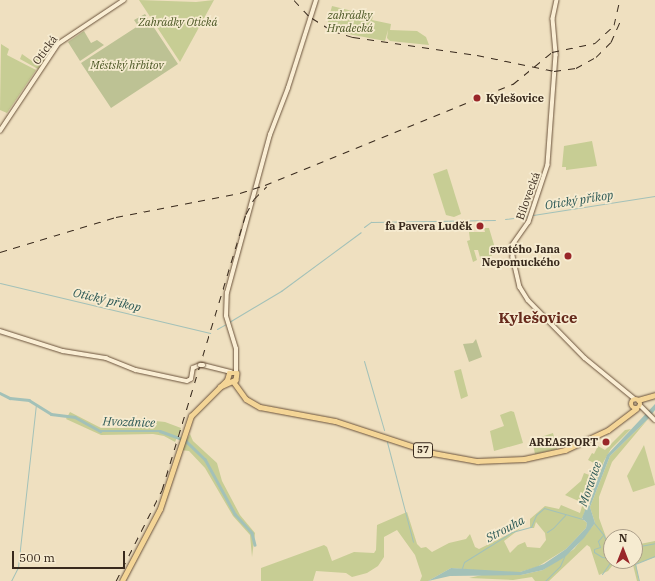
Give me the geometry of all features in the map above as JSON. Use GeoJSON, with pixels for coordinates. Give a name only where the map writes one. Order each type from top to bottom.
{"type":"FeatureCollection","features":[{"type":"Feature","properties":{"kind":"main road","name":"Otická"},"geometry":{"type":"LineString","coordinates":[[0,131],[58,44],[124,0]]}},
{"type":"Feature","properties":{"kind":"main road"},"geometry":{"type":"LineString","coordinates":[[122,581],[160,509],[184,436],[196,410],[232,376],[237,359],[226,316],[226,293],[270,135],[295,67],[316,0]]}},
{"type":"Feature","properties":{"kind":"main road","name":"Bílovecká"},"geometry":{"type":"LineString","coordinates":[[557,0],[553,19],[556,55],[548,164],[531,216],[512,250],[522,292],[560,335],[655,420]]}},
{"type":"Feature","properties":{"kind":"main road"},"geometry":{"type":"LineString","coordinates":[[0,331],[63,351],[112,359],[136,370],[187,381],[191,379],[193,368],[202,365],[223,370],[232,376]]}},
{"type":"Feature","properties":{"kind":"main road","name":"57"},"geometry":{"type":"LineString","coordinates":[[232,376],[240,391],[248,401],[260,407],[335,421],[432,453],[477,461],[518,460],[554,453],[595,438],[627,416],[637,405]]}},
{"type":"Feature","properties":{"kind":"main road"},"geometry":{"type":"LineString","coordinates":[[637,405],[654,395]]}},
{"type":"Feature","properties":{"kind":"green space","name":"Zahrádky Otická"},"geometry":{"type":"Polygon","coordinates":[[[139,0],[196,2],[214,0],[180,62],[139,0]]]}},
{"type":"Feature","properties":{"kind":"green space","name":"zahrádky Hradecká"},"geometry":{"type":"Polygon","coordinates":[[[332,6],[373,16],[372,20],[391,24],[390,30],[417,31],[426,37],[429,45],[390,41],[387,38],[388,30],[385,41],[343,33],[327,25],[332,6]]]}},
{"type":"Feature","properties":{"kind":"green space","name":"Městský hřbitov"},"geometry":{"type":"Polygon","coordinates":[[[145,14],[178,64],[111,108],[81,63],[138,26],[134,20],[145,14]]]}},
{"type":"Feature","properties":{"kind":"green space"},"geometry":{"type":"Polygon","coordinates":[[[84,31],[91,43],[97,40],[104,45],[80,61],[68,42],[84,31]]]}},
{"type":"Feature","properties":{"kind":"green space"},"geometry":{"type":"Polygon","coordinates":[[[1,44],[9,49],[7,55],[36,70],[7,113],[0,110],[1,44]]]}},
{"type":"Feature","properties":{"kind":"green space"},"geometry":{"type":"Polygon","coordinates":[[[41,52],[47,56],[38,69],[20,59],[22,54],[32,61],[35,60],[41,52]]]}},
{"type":"Feature","properties":{"kind":"green space"},"geometry":{"type":"Polygon","coordinates":[[[592,141],[597,166],[566,170],[566,167],[562,167],[564,146],[592,141]]]}},
{"type":"Feature","properties":{"kind":"green space"},"geometry":{"type":"Polygon","coordinates":[[[447,169],[461,214],[454,217],[446,215],[433,174],[447,169]]]}},
{"type":"Feature","properties":{"kind":"green space"},"geometry":{"type":"Polygon","coordinates":[[[484,228],[489,228],[495,248],[490,249],[492,256],[481,261],[478,250],[474,250],[477,260],[473,262],[467,241],[470,240],[469,232],[485,232],[484,228]]]}},
{"type":"Feature","properties":{"kind":"green space"},"geometry":{"type":"Polygon","coordinates":[[[476,339],[482,357],[469,362],[463,344],[473,343],[476,339]]]}},
{"type":"Feature","properties":{"kind":"green space"},"geometry":{"type":"Polygon","coordinates":[[[461,369],[468,396],[461,399],[454,371],[461,369]]]}},
{"type":"Feature","properties":{"kind":"green space"},"geometry":{"type":"Polygon","coordinates":[[[511,411],[514,412],[523,443],[494,451],[490,431],[504,426],[500,415],[511,411]]]}},
{"type":"Feature","properties":{"kind":"green space"},"geometry":{"type":"Polygon","coordinates":[[[70,412],[101,428],[123,428],[138,419],[165,422],[181,428],[175,442],[164,436],[153,434],[101,435],[66,419],[70,412]]]}},
{"type":"Feature","properties":{"kind":"green space"},"geometry":{"type":"Polygon","coordinates":[[[649,418],[612,462],[599,497],[599,518],[603,529],[603,569],[610,569],[608,571],[599,575],[590,547],[587,545],[549,581],[535,581],[532,577],[513,580],[469,578],[482,575],[521,575],[543,570],[574,549],[595,523],[590,507],[610,456],[649,418]]]}},
{"type":"Feature","properties":{"kind":"green space"},"geometry":{"type":"Polygon","coordinates":[[[631,429],[611,449],[604,461],[582,519],[587,523],[586,528],[566,549],[537,567],[520,572],[506,573],[451,568],[428,581],[420,581],[422,576],[415,555],[397,530],[384,537],[384,557],[378,566],[367,573],[352,577],[346,573],[316,571],[313,581],[261,581],[261,568],[324,545],[327,547],[332,561],[354,552],[374,553],[376,550],[377,525],[407,512],[417,544],[421,548],[426,547],[432,552],[449,543],[466,539],[470,534],[475,547],[479,549],[521,528],[504,541],[510,553],[518,545],[525,542],[527,547],[540,548],[546,540],[545,533],[536,522],[534,528],[530,528],[530,519],[545,506],[559,509],[561,505],[580,513],[583,503],[565,495],[581,481],[584,473],[592,476],[585,490],[588,493],[598,465],[588,460],[592,453],[594,454],[598,446],[605,450],[625,430],[631,429]]]}},
{"type":"Feature","properties":{"kind":"green space"},"geometry":{"type":"Polygon","coordinates":[[[553,433],[557,449],[535,454],[532,440],[553,433]]]}},
{"type":"Feature","properties":{"kind":"green space"},"geometry":{"type":"Polygon","coordinates":[[[190,434],[193,441],[217,463],[222,481],[240,515],[255,533],[252,557],[250,535],[233,516],[205,468],[189,451],[181,450],[190,434]]]}},
{"type":"Feature","properties":{"kind":"green space"},"geometry":{"type":"Polygon","coordinates":[[[644,445],[655,485],[633,492],[627,476],[644,445]]]}},
{"type":"Feature","properties":{"kind":"green space"},"geometry":{"type":"Polygon","coordinates":[[[655,541],[655,557],[643,561],[643,543],[655,541]]]}},
{"type":"Feature","properties":{"kind":"green space"},"geometry":{"type":"Polygon","coordinates":[[[634,569],[637,569],[639,581],[637,581],[634,569]]]}},
{"type":"Feature","properties":{"kind":"water"},"geometry":{"type":"Polygon","coordinates":[[[655,404],[655,410],[649,418],[610,456],[590,507],[595,523],[584,538],[565,557],[543,570],[521,575],[450,576],[428,581],[451,568],[520,572],[544,564],[566,549],[586,528],[587,523],[582,518],[607,455],[655,404]]]}},
{"type":"Feature","properties":{"kind":"waterway","name":"Otický příkop"},"geometry":{"type":"LineString","coordinates":[[533,215],[655,196]]}},
{"type":"Feature","properties":{"kind":"waterway","name":"Otický příkop"},"geometry":{"type":"LineString","coordinates":[[505,219],[530,216]]}},
{"type":"Feature","properties":{"kind":"waterway","name":"Otický příkop"},"geometry":{"type":"LineString","coordinates":[[364,227],[371,222],[495,220]]}},
{"type":"Feature","properties":{"kind":"waterway","name":"Otický příkop"},"geometry":{"type":"LineString","coordinates":[[229,322],[281,291],[361,232]]}},
{"type":"Feature","properties":{"kind":"waterway","name":"Otický příkop"},"geometry":{"type":"LineString","coordinates":[[0,283],[210,333]]}},
{"type":"Feature","properties":{"kind":"waterway","name":"Otický příkop"},"geometry":{"type":"LineString","coordinates":[[217,329],[226,324]]}},
{"type":"Feature","properties":{"kind":"waterway"},"geometry":{"type":"LineString","coordinates":[[364,361],[384,430]]}},
{"type":"Feature","properties":{"kind":"waterway","name":"Hvozdnice"},"geometry":{"type":"LineString","coordinates":[[0,393],[10,398],[29,400],[51,414],[75,417],[100,431],[160,431],[185,440],[205,459],[235,514],[252,533],[255,545]]}},
{"type":"Feature","properties":{"kind":"waterway"},"geometry":{"type":"LineString","coordinates":[[11,581],[18,567],[36,405]]}},
{"type":"Feature","properties":{"kind":"waterway"},"geometry":{"type":"LineString","coordinates":[[387,442],[413,542]]}},
{"type":"Feature","properties":{"kind":"waterway","name":"Strouha"},"geometry":{"type":"LineString","coordinates":[[462,568],[464,562],[512,532],[531,527],[536,515],[544,508],[583,519]]}},
{"type":"Feature","properties":{"kind":"waterway"},"geometry":{"type":"LineString","coordinates":[[547,532],[553,528],[565,515]]}},
{"type":"Feature","properties":{"kind":"waterway","name":"Strouha"},"geometry":{"type":"LineString","coordinates":[[594,523],[603,534]]}},
{"type":"Feature","properties":{"kind":"waterway"},"geometry":{"type":"LineString","coordinates":[[603,535],[598,541],[600,547],[594,549],[594,552],[603,557]]}},
{"type":"Feature","properties":{"kind":"waterway","name":"Strouha"},"geometry":{"type":"LineString","coordinates":[[643,545],[655,543]]}},
{"type":"Feature","properties":{"kind":"waterway"},"geometry":{"type":"LineString","coordinates":[[639,581],[635,564],[655,556]]}},
{"type":"Feature","properties":{"kind":"waterway"},"geometry":{"type":"LineString","coordinates":[[545,581],[560,566],[564,557]]}},
{"type":"Feature","properties":{"kind":"waterway"},"geometry":{"type":"LineString","coordinates":[[602,574],[605,569]]}},
{"type":"Feature","properties":{"kind":"railway"},"geometry":{"type":"LineString","coordinates":[[294,0],[309,16]]}},
{"type":"Feature","properties":{"kind":"railway"},"geometry":{"type":"LineString","coordinates":[[0,252],[116,217],[240,193],[265,185],[513,84],[552,52],[595,43],[614,25],[620,0]]}},
{"type":"Feature","properties":{"kind":"railway"},"geometry":{"type":"LineString","coordinates":[[312,18],[333,31],[353,37],[477,55],[554,71],[576,68],[596,57],[611,42],[620,22]]}},
{"type":"Feature","properties":{"kind":"railway"},"geometry":{"type":"LineString","coordinates":[[116,581],[162,490],[246,214],[254,199],[267,186]]}},
{"type":"Feature","properties":{"kind":"place","name":"Kylešovice"},"geometry":{"type":"Point","coordinates":[477,98]}},
{"type":"Feature","properties":{"kind":"place","name":"fa Pavera Luděk"},"geometry":{"type":"Point","coordinates":[480,226]}},
{"type":"Feature","properties":{"kind":"place","name":"svatého Jana Nepomuckého"},"geometry":{"type":"Point","coordinates":[568,256]}},
{"type":"Feature","properties":{"kind":"place","name":"AREASPORT"},"geometry":{"type":"Point","coordinates":[606,442]}},
{"type":"Feature","properties":{"kind":"district","name":"Kylešovice"},"geometry":{"type":"Point","coordinates":[538,318]}},
{"type":"Feature","properties":{"kind":"water label","name":"Moravice"},"geometry":{"type":"Point","coordinates":[590,484]}}]}
